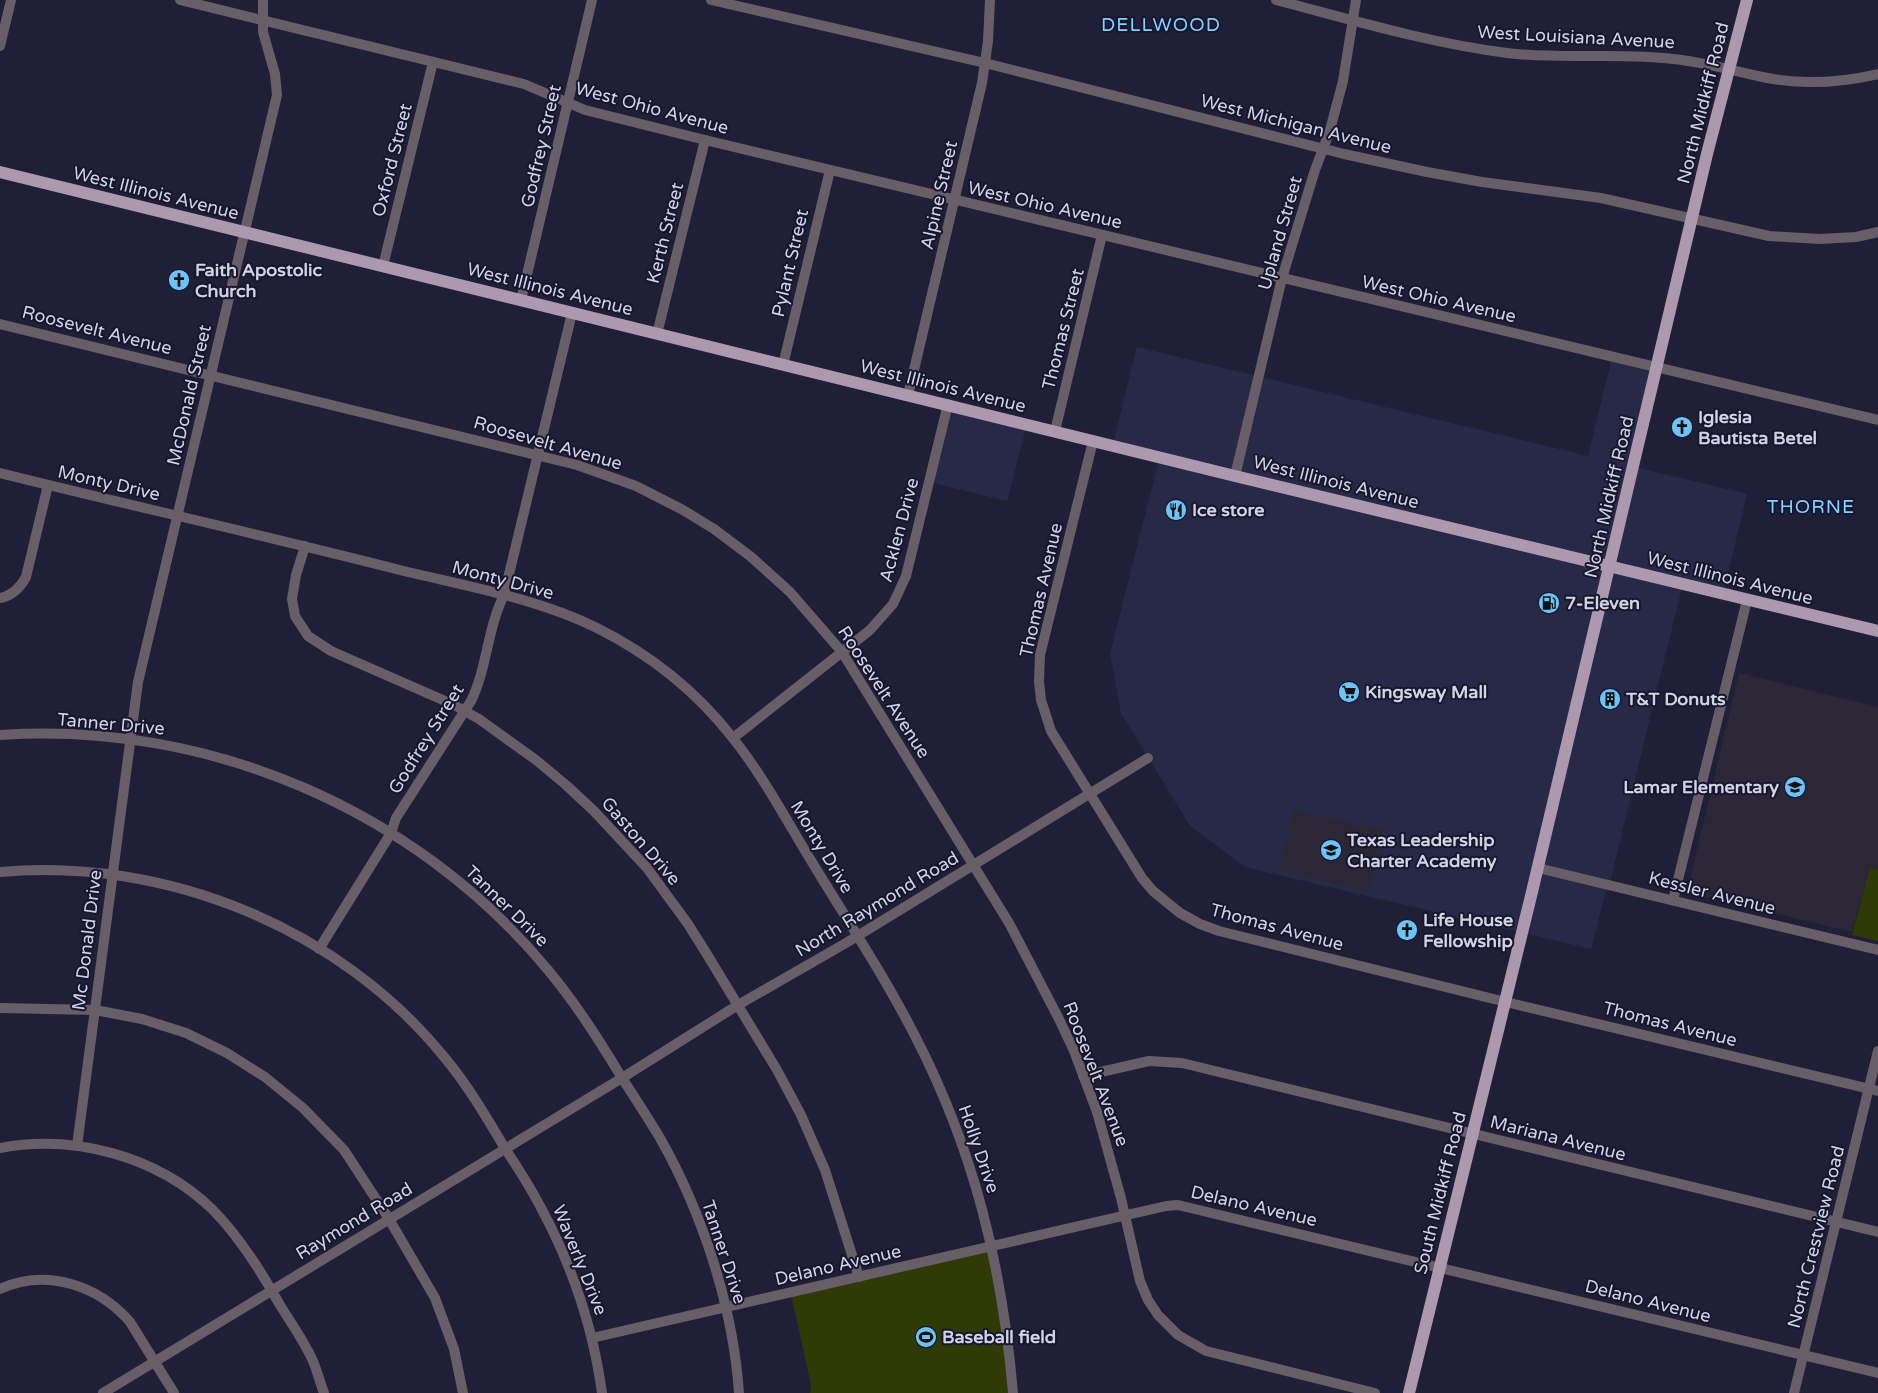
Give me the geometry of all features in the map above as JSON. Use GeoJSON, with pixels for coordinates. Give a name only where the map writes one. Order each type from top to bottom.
{"type":"FeatureCollection","features":[{"type":"Feature","properties":{"kind":"main road","name":"North Midkiff Road"},"geometry":{"type":"LineString","coordinates":[[1506,1002],[1693,218],[1747,0]]}},
{"type":"Feature","properties":{"kind":"main road","name":"West Illinois Avenue"},"geometry":{"type":"LineString","coordinates":[[0,172],[1234,476],[1878,631]]}},
{"type":"Feature","properties":{"kind":"main road","name":"South Midkiff Road"},"geometry":{"type":"LineString","coordinates":[[1409,1393],[1506,1002]]}},
{"type":"Feature","properties":{"kind":"street"},"geometry":{"type":"LineString","coordinates":[[0,46],[11,0]]}},
{"type":"Feature","properties":{"kind":"street","name":"West Ohio Avenue"},"geometry":{"type":"LineString","coordinates":[[180,0],[524,84],[585,110],[705,140],[1878,420]]}},
{"type":"Feature","properties":{"kind":"street","name":"McDonald Street"},"geometry":{"type":"LineString","coordinates":[[129,739],[140,669],[277,95],[275,74],[263,32],[263,0]]}},
{"type":"Feature","properties":{"kind":"street","name":"Godfrey Street"},"geometry":{"type":"LineString","coordinates":[[521,300],[592,0]]}},
{"type":"Feature","properties":{"kind":"street","name":"West Michigan Avenue"},"geometry":{"type":"LineString","coordinates":[[711,0],[985,63],[1344,154],[1427,172],[1482,182],[1601,198],[1769,236],[1837,239],[1878,232]]}},
{"type":"Feature","properties":{"kind":"street","name":"Alpine Street"},"geometry":{"type":"LineString","coordinates":[[908,395],[982,83],[990,0]]}},
{"type":"Feature","properties":{"kind":"street","name":"West Louisiana Avenue"},"geometry":{"type":"LineString","coordinates":[[1276,0],[1457,45],[1508,53],[1573,57],[1611,55],[1653,56],[1700,62],[1774,79],[1806,82],[1834,82],[1878,74]]}},
{"type":"Feature","properties":{"kind":"street","name":"Upland Street"},"geometry":{"type":"LineString","coordinates":[[1234,476],[1282,278],[1315,170],[1324,148],[1343,81],[1356,0]]}},
{"type":"Feature","properties":{"kind":"street","name":"Oxford Street"},"geometry":{"type":"LineString","coordinates":[[383,266],[433,62]]}},
{"type":"Feature","properties":{"kind":"street","name":"Kerth Street"},"geometry":{"type":"LineString","coordinates":[[657,334],[705,140]]}},
{"type":"Feature","properties":{"kind":"street","name":"Pylant Street"},"geometry":{"type":"LineString","coordinates":[[783,364],[830,170]]}},
{"type":"Feature","properties":{"kind":"street","name":"Thomas Street"},"geometry":{"type":"LineString","coordinates":[[1055,431],[1102,235]]}},
{"type":"Feature","properties":{"kind":"street","name":"Godfrey Street"},"geometry":{"type":"LineString","coordinates":[[391,833],[396,818],[464,711],[480,679],[497,609],[504,595],[572,313]]}},
{"type":"Feature","properties":{"kind":"street","name":"Roosevelt Avenue"},"geometry":{"type":"LineString","coordinates":[[0,324],[538,454],[594,470],[636,486],[684,510],[714,529],[750,556],[790,592],[842,652],[1010,923],[1036,970],[1083,1076],[1102,1129],[1126,1216],[1139,1276],[1147,1297],[1163,1320],[1183,1338],[1214,1353],[1375,1393]]}},
{"type":"Feature","properties":{"kind":"street","name":"Acklen Drive"},"geometry":{"type":"LineString","coordinates":[[733,738],[875,626],[893,604],[906,576],[948,404]]}},
{"type":"Feature","properties":{"kind":"street","name":"Thomas Avenue"},"geometry":{"type":"LineString","coordinates":[[1093,441],[1041,651],[1039,670],[1041,700],[1049,725],[1144,881],[1173,908],[1200,924],[1219,931],[1873,1090]]}},
{"type":"Feature","properties":{"kind":"street","name":"Monty Drive"},"geometry":{"type":"LineString","coordinates":[[0,473],[504,595],[563,613],[595,627],[631,647],[681,684],[711,712],[733,738],[759,776],[857,936]]}},
{"type":"Feature","properties":{"kind":"street"},"geometry":{"type":"LineString","coordinates":[[0,598],[17,590],[26,577],[48,485]]}},
{"type":"Feature","properties":{"kind":"street","name":"Gaston Drive"},"geometry":{"type":"LineString","coordinates":[[305,546],[296,575],[292,599],[295,616],[308,636],[332,651],[464,711],[515,745],[556,776],[594,811],[647,868],[688,924],[777,1070],[805,1123],[825,1170],[859,1277]]}},
{"type":"Feature","properties":{"kind":"street"},"geometry":{"type":"LineString","coordinates":[[1673,900],[1747,600]]}},
{"type":"Feature","properties":{"kind":"street","name":"Tanner Drive"},"geometry":{"type":"LineString","coordinates":[[0,735],[78,734],[129,739],[220,757],[271,774],[337,802],[391,833],[466,887],[550,971],[585,1017],[661,1140],[687,1194],[709,1249],[726,1308],[738,1372],[739,1393]]}},
{"type":"Feature","properties":{"kind":"street","name":"Mc Donald Drive"},"geometry":{"type":"LineString","coordinates":[[77,1146],[129,739]]}},
{"type":"Feature","properties":{"kind":"street","name":"North Raymond Road"},"geometry":{"type":"LineString","coordinates":[[622,1078],[738,1005],[857,936],[1148,758]]}},
{"type":"Feature","properties":{"kind":"street"},"geometry":{"type":"LineString","coordinates":[[319,949],[391,833]]}},
{"type":"Feature","properties":{"kind":"street","name":"Kessler Avenue"},"geometry":{"type":"LineString","coordinates":[[1538,868],[1878,950]]}},
{"type":"Feature","properties":{"kind":"street","name":"Waverly Drive"},"geometry":{"type":"LineString","coordinates":[[0,872],[62,871],[112,875],[150,881],[221,901],[272,922],[319,949],[372,986],[428,1038],[469,1090],[524,1176],[550,1225],[575,1283],[592,1338],[602,1393]]}},
{"type":"Feature","properties":{"kind":"street","name":"Holly Drive"},"geometry":{"type":"LineString","coordinates":[[857,936],[898,1004],[938,1084],[954,1122],[975,1183],[992,1246],[1005,1313],[1013,1393]]}},
{"type":"Feature","properties":{"kind":"street"},"geometry":{"type":"LineString","coordinates":[[0,1008],[95,1010],[142,1019],[186,1033],[227,1053],[265,1077],[303,1108],[344,1150],[389,1219],[434,1298],[454,1349],[463,1393]]}},
{"type":"Feature","properties":{"kind":"street","name":"North Crestview Road"},"geometry":{"type":"LineString","coordinates":[[1794,1393],[1836,1222],[1873,1090],[1878,1051]]}},
{"type":"Feature","properties":{"kind":"street","name":"Mariana Avenue"},"geometry":{"type":"LineString","coordinates":[[1083,1076],[1149,1061],[1182,1063],[1878,1232]]}},
{"type":"Feature","properties":{"kind":"street","name":"Raymond Road"},"geometry":{"type":"LineString","coordinates":[[103,1393],[622,1078]]}},
{"type":"Feature","properties":{"kind":"street"},"geometry":{"type":"LineString","coordinates":[[0,1148],[41,1144],[77,1146],[112,1153],[135,1160],[190,1190],[212,1209],[235,1235],[271,1290],[312,1360],[324,1393]]}},
{"type":"Feature","properties":{"kind":"street","name":"Delano Avenue"},"geometry":{"type":"LineString","coordinates":[[592,1338],[1171,1205],[1186,1206],[1878,1373]]}},
{"type":"Feature","properties":{"kind":"street"},"geometry":{"type":"LineString","coordinates":[[0,1289],[13,1284],[41,1280],[66,1282],[81,1286],[96,1294],[122,1313],[143,1342],[174,1393]]}},
{"type":"Feature","properties":{"kind":"shaded area"},"geometry":{"type":"Polygon","coordinates":[[[1137,347],[1588,456],[1612,358],[1653,367],[1635,467],[1747,494],[1723,594],[1682,587],[1609,886],[1607,886],[1591,949],[1245,867],[1190,826],[1121,713],[1110,654],[1159,460],[1112,448],[1137,347]]]}},
{"type":"Feature","properties":{"kind":"shaded area"},"geometry":{"type":"Polygon","coordinates":[[[946,407],[1026,427],[1007,501],[929,482],[946,407]]]}},
{"type":"Feature","properties":{"kind":"shaded area","name":"Lamar Elementary"},"geometry":{"type":"Polygon","coordinates":[[[1739,673],[1878,707],[1878,870],[1870,867],[1852,932],[1687,892],[1739,673]]]}},
{"type":"Feature","properties":{"kind":"shaded area","name":"Texas Leadership Charter Academy"},"geometry":{"type":"Polygon","coordinates":[[[1293,810],[1383,830],[1369,891],[1279,870],[1293,810]]]}},
{"type":"Feature","properties":{"kind":"green space"},"geometry":{"type":"Polygon","coordinates":[[[1870,867],[1878,870],[1878,941],[1852,935],[1870,867]]]}},
{"type":"Feature","properties":{"kind":"green space"},"geometry":{"type":"Polygon","coordinates":[[[992,1246],[1013,1393],[810,1393],[811,1385],[791,1294],[992,1246]]]}},
{"type":"Feature","properties":{"kind":"place","name":"Faith Apostolic Church"},"geometry":{"type":"Point","coordinates":[179,280]}},
{"type":"Feature","properties":{"kind":"place","name":"Iglesia Bautista Betel"},"geometry":{"type":"Point","coordinates":[1682,427]}},
{"type":"Feature","properties":{"kind":"place","name":"Ice store"},"geometry":{"type":"Point","coordinates":[1176,510]}},
{"type":"Feature","properties":{"kind":"place","name":"7-Eleven"},"geometry":{"type":"Point","coordinates":[1549,603]}},
{"type":"Feature","properties":{"kind":"place","name":"Kingsway Mall"},"geometry":{"type":"Point","coordinates":[1349,692]}},
{"type":"Feature","properties":{"kind":"place","name":"T&T Donuts"},"geometry":{"type":"Point","coordinates":[1610,699]}},
{"type":"Feature","properties":{"kind":"place","name":"Lamar Elementary"},"geometry":{"type":"Point","coordinates":[1795,787]}},
{"type":"Feature","properties":{"kind":"place","name":"Texas Leadership Charter Academy"},"geometry":{"type":"Point","coordinates":[1331,850]}},
{"type":"Feature","properties":{"kind":"place","name":"Life House Fellowship"},"geometry":{"type":"Point","coordinates":[1407,930]}},
{"type":"Feature","properties":{"kind":"place","name":"Baseball field"},"geometry":{"type":"Point","coordinates":[926,1337]}},
{"type":"Feature","properties":{"kind":"district","name":"DELLWOOD"},"geometry":{"type":"Point","coordinates":[1161,25]}},
{"type":"Feature","properties":{"kind":"district","name":"THORNE"},"geometry":{"type":"Point","coordinates":[1811,507]}}]}
